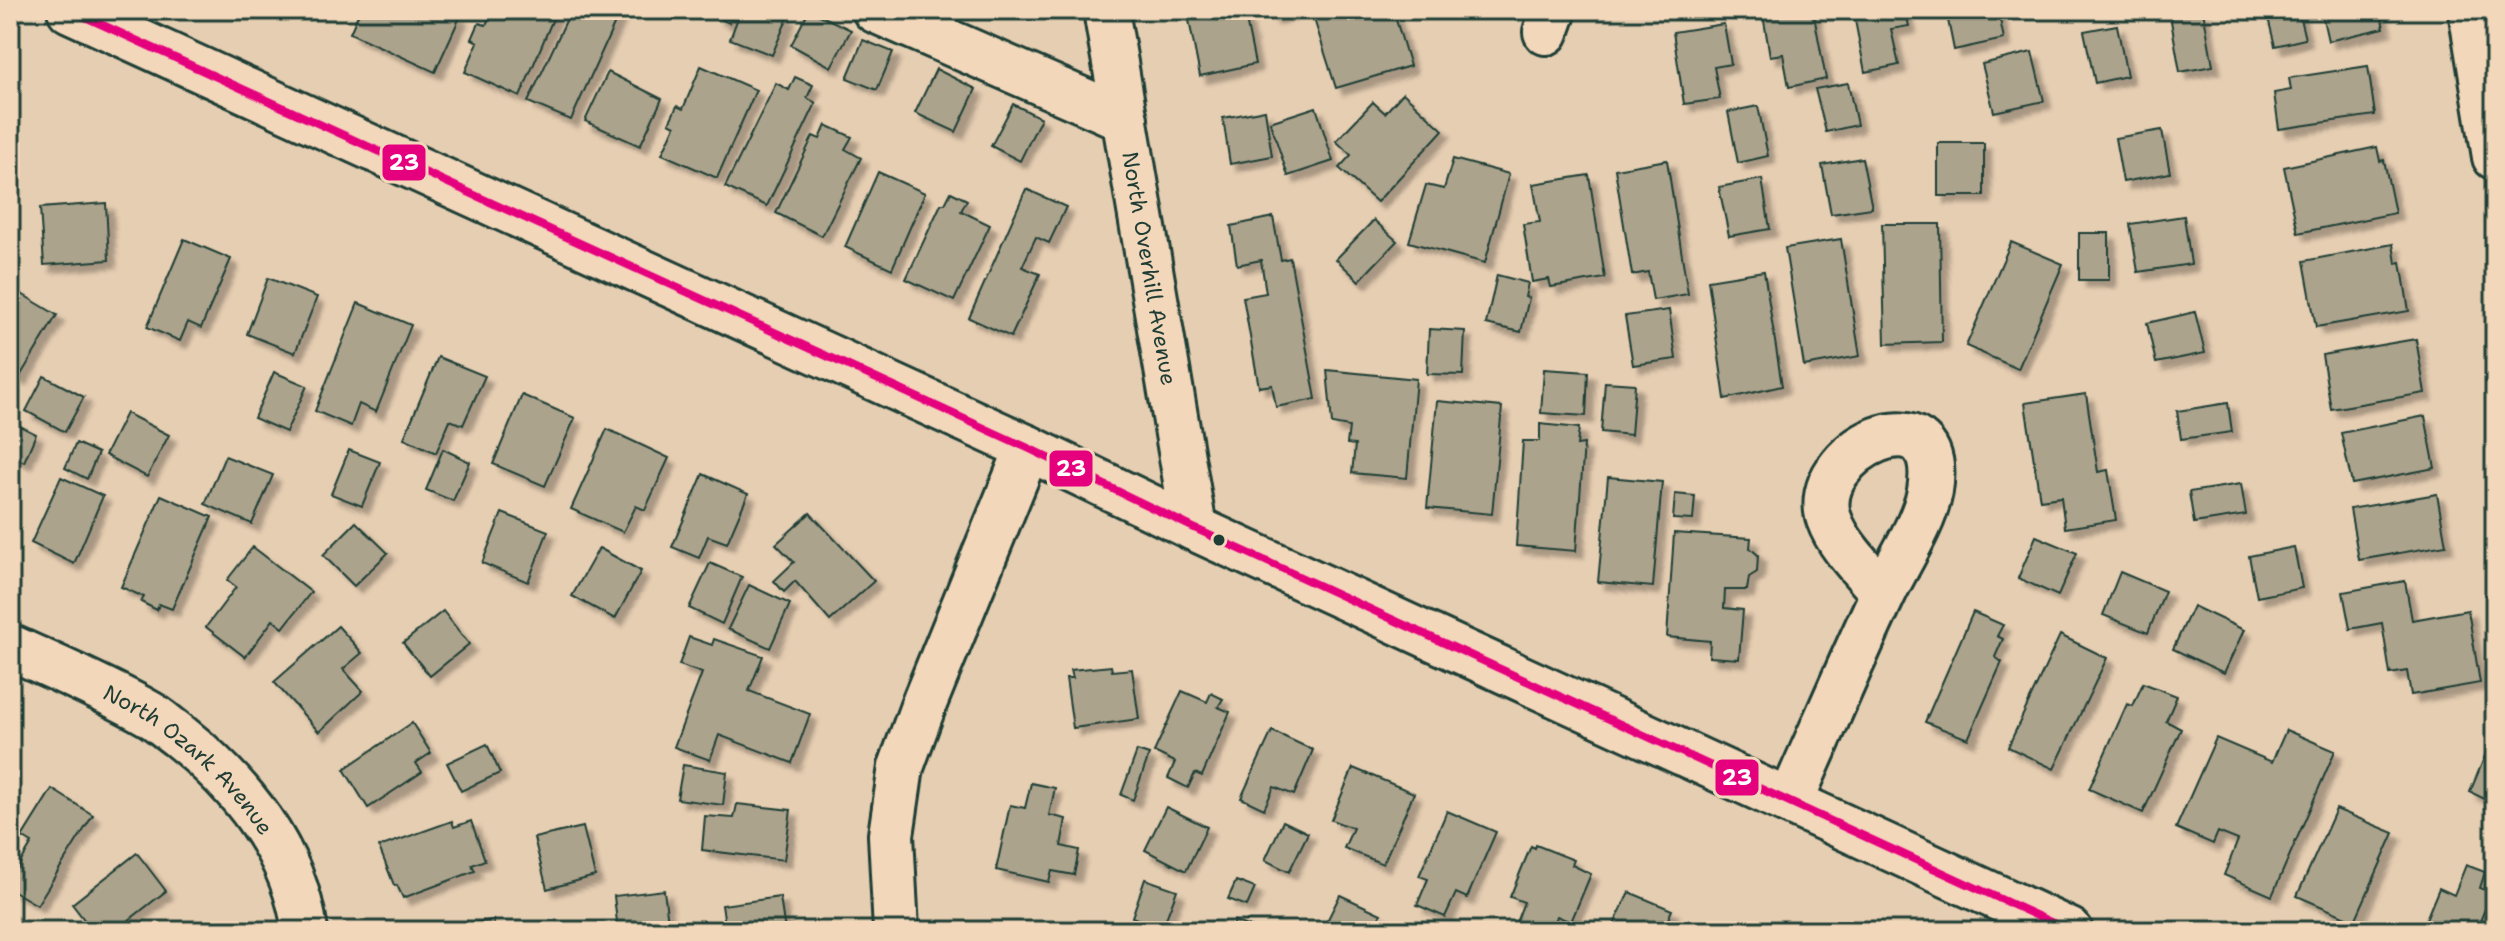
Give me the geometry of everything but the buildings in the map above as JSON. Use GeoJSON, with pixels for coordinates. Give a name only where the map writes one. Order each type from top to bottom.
{"type":"FeatureCollection","features":[{"type":"Feature","properties":{"kind":"street"},"geometry":{"type":"LineString","coordinates":[[70,10],[1028,448],[1194,528],[2070,931]]}},
{"type":"Feature","properties":{"kind":"street"},"geometry":{"type":"LineString","coordinates":[[875,10],[1125,119]]}},
{"type":"Feature","properties":{"kind":"street","name":"North Overhill Avenue"},"geometry":{"type":"LineString","coordinates":[[1106,10],[1194,528]]}},
{"type":"Feature","properties":{"kind":"street"},"geometry":{"type":"LineString","coordinates":[[2471,10],[2495,154]]}},
{"type":"Feature","properties":{"kind":"street"},"geometry":{"type":"LineString","coordinates":[[896,931],[891,835],[901,767],[1028,448]]}},
{"type":"Feature","properties":{"kind":"street"},"geometry":{"type":"LineString","coordinates":[[1790,802],[1883,593]]}},
{"type":"Feature","properties":{"kind":"street","name":"North Ozark Avenue"},"geometry":{"type":"LineString","coordinates":[[10,647],[151,714],[195,749],[236,789],[269,833],[292,876],[305,931]]}},
{"type":"Feature","properties":{"kind":"transit line","name":"23"},"geometry":{"type":"LineString","coordinates":[[70,10],[1028,448],[1194,528],[2070,931]]}}]}
